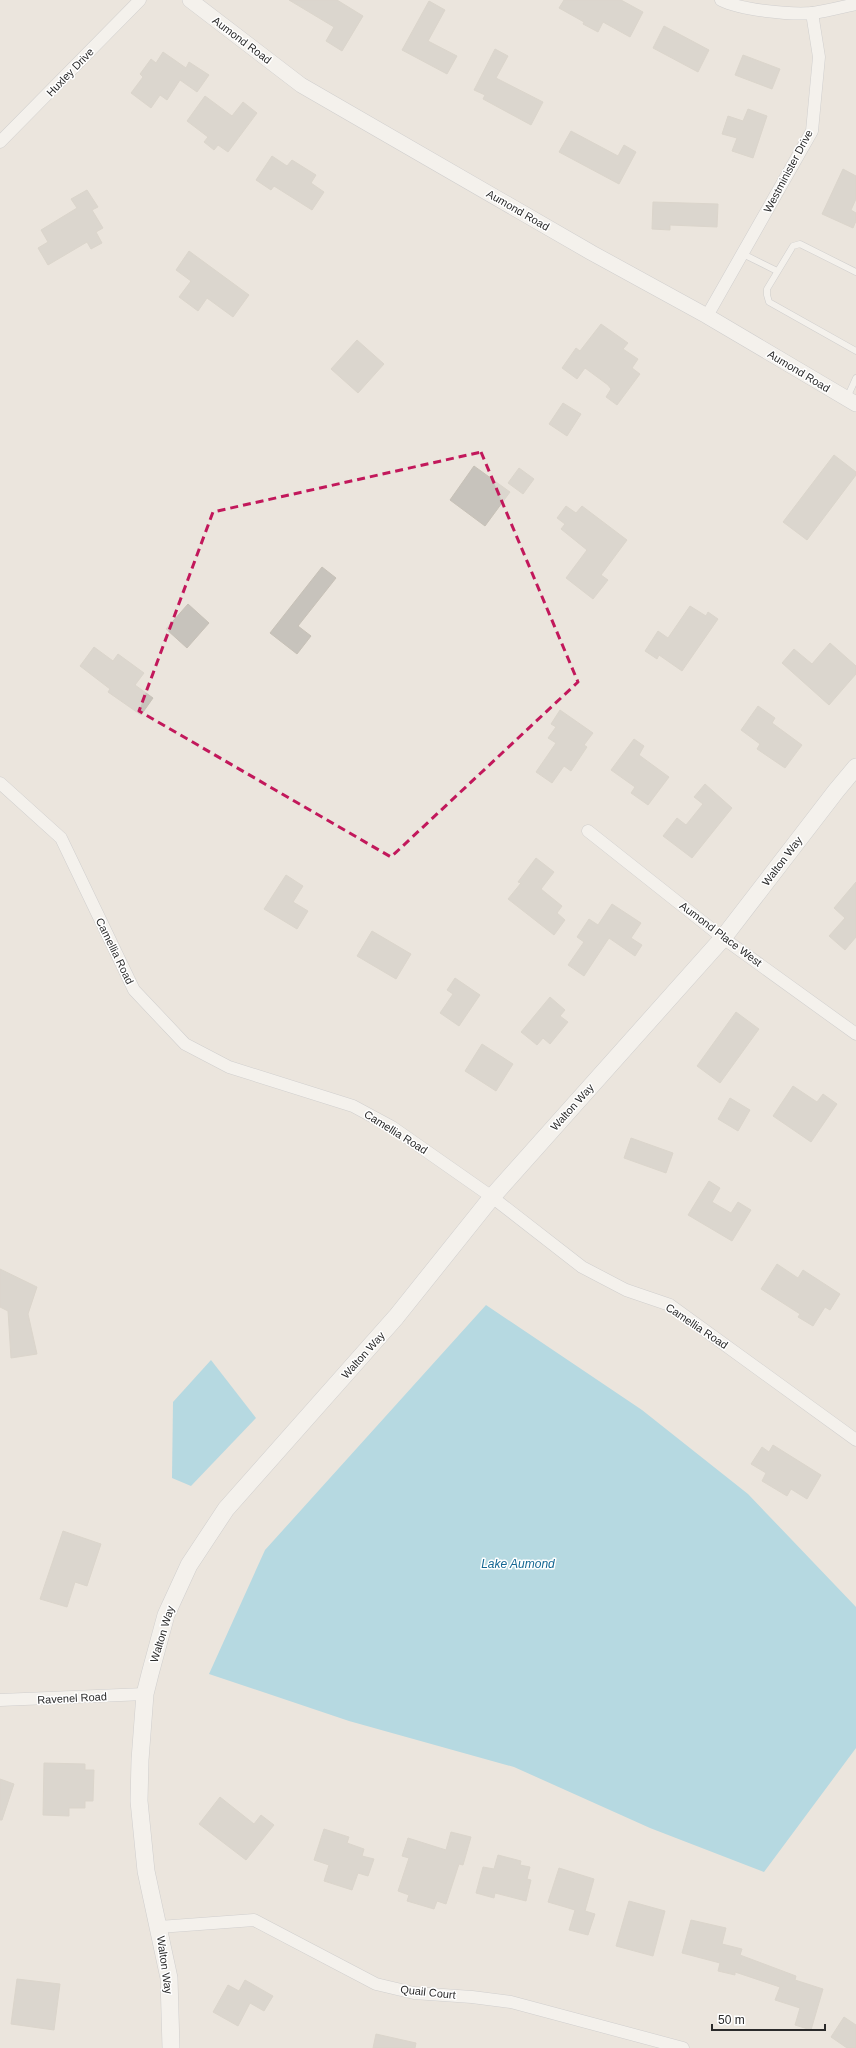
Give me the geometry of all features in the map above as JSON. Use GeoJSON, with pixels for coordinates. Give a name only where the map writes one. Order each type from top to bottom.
{"type":"FeatureCollection","features":[{"type":"Feature","properties":{"kind":"main road","name":"Walton Way"},"geometry":{"type":"LineString","coordinates":[[171,2048],[169,1978],[146,1871],[139,1801],[145,1694],[166,1615],[189,1565],[226,1509],[396,1317],[492,1197],[723,938],[856,767]]}},
{"type":"Feature","properties":{"kind":"street","name":"Huxley Drive"},"geometry":{"type":"LineString","coordinates":[[0,142],[140,0]]}},
{"type":"Feature","properties":{"kind":"street","name":"Aumond Road"},"geometry":{"type":"LineString","coordinates":[[190,0],[301,85],[592,253],[707,316],[851,402]]}},
{"type":"Feature","properties":{"kind":"street"},"geometry":{"type":"LineString","coordinates":[[721,0],[729,4],[768,10],[812,13],[856,4]]}},
{"type":"Feature","properties":{"kind":"street","name":"Westminister Drive"},"geometry":{"type":"LineString","coordinates":[[707,316],[812,131],[819,56],[812,13]]}},
{"type":"Feature","properties":{"kind":"street","name":"Camellia Road"},"geometry":{"type":"LineString","coordinates":[[0,783],[61,838],[134,990],[185,1044],[228,1067],[353,1106],[392,1127],[492,1197],[582,1267],[626,1290],[670,1305],[856,1440]]}},
{"type":"Feature","properties":{"kind":"street","name":"Aumond Place West"},"geometry":{"type":"LineString","coordinates":[[588,831],[723,938],[856,1034]]}},
{"type":"Feature","properties":{"kind":"street","name":"Ravenel Road"},"geometry":{"type":"LineString","coordinates":[[0,1700],[145,1694]]}},
{"type":"Feature","properties":{"kind":"street","name":"Quail Court"},"geometry":{"type":"LineString","coordinates":[[159,1927],[254,1920],[376,1984],[414,1993],[472,1997],[511,2002],[683,2048]]}},
{"type":"Feature","properties":{"kind":"lane"},"geometry":{"type":"LineString","coordinates":[[856,272],[800,244],[793,246],[767,289],[769,302],[856,351]]}},
{"type":"Feature","properties":{"kind":"lane"},"geometry":{"type":"LineString","coordinates":[[743,254],[777,272]]}},
{"type":"Feature","properties":{"kind":"lane"},"geometry":{"type":"LineString","coordinates":[[851,402],[856,378]]}},
{"type":"Feature","properties":{"kind":"highlighted area"},"geometry":{"type":"Polygon","coordinates":[[[481,452],[578,682],[391,857],[139,711],[213,512],[481,452]]]}},
{"type":"Feature","properties":{"kind":"water","name":"Lake Aumond"},"geometry":{"type":"Polygon","coordinates":[[[486,1305],[642,1410],[748,1494],[856,1607],[856,1748],[764,1872],[650,1828],[514,1767],[349,1721],[209,1674],[265,1550],[486,1305]]]}},
{"type":"Feature","properties":{"kind":"water"},"geometry":{"type":"Polygon","coordinates":[[[211,1360],[256,1418],[191,1486],[172,1478],[173,1402],[211,1360]]]}},
{"type":"Feature","properties":{"kind":"building"},"geometry":{"type":"Polygon","coordinates":[[[289,0],[337,0],[363,16],[342,51],[326,41],[334,27],[289,0]]]}},
{"type":"Feature","properties":{"kind":"building"},"geometry":{"type":"Polygon","coordinates":[[[564,0],[621,0],[643,12],[630,37],[603,22],[598,32],[583,24],[584,22],[559,8],[564,0]]]}},
{"type":"Feature","properties":{"kind":"building"},"geometry":{"type":"Polygon","coordinates":[[[429,1],[445,10],[428,41],[457,56],[447,74],[402,50],[429,1]]]}},
{"type":"Feature","properties":{"kind":"building"},"geometry":{"type":"Polygon","coordinates":[[[664,26],[709,50],[698,72],[653,48],[664,26]]]}},
{"type":"Feature","properties":{"kind":"building"},"geometry":{"type":"Polygon","coordinates":[[[495,49],[508,56],[496,78],[543,102],[531,125],[483,99],[485,95],[474,90],[495,49]]]}},
{"type":"Feature","properties":{"kind":"building"},"geometry":{"type":"Polygon","coordinates":[[[163,52],[186,68],[189,62],[209,75],[197,92],[180,80],[167,100],[160,95],[151,108],[131,93],[143,77],[140,74],[151,59],[156,63],[163,52]]]}},
{"type":"Feature","properties":{"kind":"building"},"geometry":{"type":"Polygon","coordinates":[[[743,55],[780,69],[772,89],[735,75],[743,55]]]}},
{"type":"Feature","properties":{"kind":"building"},"geometry":{"type":"Polygon","coordinates":[[[205,96],[232,116],[243,102],[257,113],[228,152],[218,145],[214,150],[204,142],[208,137],[187,121],[205,96]]]}},
{"type":"Feature","properties":{"kind":"building"},"geometry":{"type":"Polygon","coordinates":[[[748,109],[767,116],[753,158],[732,151],[737,138],[722,134],[728,116],[743,121],[748,109]]]}},
{"type":"Feature","properties":{"kind":"building"},"geometry":{"type":"Polygon","coordinates":[[[571,131],[618,156],[624,145],[636,152],[619,184],[559,152],[571,131]]]}},
{"type":"Feature","properties":{"kind":"building"},"geometry":{"type":"Polygon","coordinates":[[[272,156],[287,166],[292,160],[316,175],[311,183],[324,192],[312,210],[274,186],[271,190],[256,180],[272,156]]]}},
{"type":"Feature","properties":{"kind":"building"},"geometry":{"type":"Polygon","coordinates":[[[843,169],[856,176],[856,199],[851,210],[856,213],[856,221],[853,228],[822,214],[843,169]]]}},
{"type":"Feature","properties":{"kind":"building"},"geometry":{"type":"Polygon","coordinates":[[[87,190],[98,207],[92,210],[103,228],[96,232],[102,243],[91,249],[87,242],[48,265],[38,248],[48,242],[41,230],[77,208],[71,199],[87,190]]]}},
{"type":"Feature","properties":{"kind":"building"},"geometry":{"type":"Polygon","coordinates":[[[653,202],[718,204],[717,227],[670,225],[670,230],[652,229],[653,202]]]}},
{"type":"Feature","properties":{"kind":"building"},"geometry":{"type":"Polygon","coordinates":[[[189,251],[249,295],[233,317],[207,298],[198,311],[179,297],[191,281],[176,270],[189,251]]]}},
{"type":"Feature","properties":{"kind":"building"},"geometry":{"type":"Polygon","coordinates":[[[601,324],[628,343],[623,349],[638,359],[632,368],[640,374],[617,405],[606,397],[611,389],[608,385],[585,368],[577,379],[562,368],[576,348],[580,351],[601,324]]]}},
{"type":"Feature","properties":{"kind":"building"},"geometry":{"type":"Polygon","coordinates":[[[357,340],[384,364],[358,393],[331,369],[357,340]]]}},
{"type":"Feature","properties":{"kind":"building"},"geometry":{"type":"Polygon","coordinates":[[[563,403],[581,414],[567,436],[549,424],[563,403]]]}},
{"type":"Feature","properties":{"kind":"building"},"geometry":{"type":"Polygon","coordinates":[[[834,455],[856,472],[856,475],[807,540],[783,522],[834,455]]]}},
{"type":"Feature","properties":{"kind":"building"},"geometry":{"type":"Polygon","coordinates":[[[474,466],[510,492],[485,526],[450,500],[474,466]]]}},
{"type":"Feature","properties":{"kind":"building"},"geometry":{"type":"Polygon","coordinates":[[[519,468],[534,479],[523,494],[508,483],[519,468]]]}},
{"type":"Feature","properties":{"kind":"building"},"geometry":{"type":"Polygon","coordinates":[[[566,506],[576,513],[582,506],[627,540],[601,575],[608,580],[593,599],[566,578],[587,550],[561,529],[565,524],[557,518],[566,506]]]}},
{"type":"Feature","properties":{"kind":"building"},"geometry":{"type":"Polygon","coordinates":[[[322,567],[336,578],[298,626],[311,636],[297,654],[270,633],[322,567]]]}},
{"type":"Feature","properties":{"kind":"building"},"geometry":{"type":"Polygon","coordinates":[[[188,604],[209,623],[187,648],[166,629],[188,604]]]}},
{"type":"Feature","properties":{"kind":"building"},"geometry":{"type":"Polygon","coordinates":[[[690,606],[706,616],[708,612],[718,619],[682,671],[659,655],[657,659],[645,651],[658,631],[668,638],[690,606]]]}},
{"type":"Feature","properties":{"kind":"building"},"geometry":{"type":"Polygon","coordinates":[[[830,643],[856,666],[856,674],[829,705],[782,663],[794,649],[812,664],[830,643]]]}},
{"type":"Feature","properties":{"kind":"building"},"geometry":{"type":"Polygon","coordinates":[[[94,647],[113,661],[118,654],[144,673],[135,685],[153,698],[141,715],[108,692],[110,689],[80,666],[94,647]]]}},
{"type":"Feature","properties":{"kind":"building"},"geometry":{"type":"Polygon","coordinates":[[[758,706],[775,718],[772,723],[802,745],[785,768],[757,749],[760,744],[741,730],[758,706]]]}},
{"type":"Feature","properties":{"kind":"building"},"geometry":{"type":"Polygon","coordinates":[[[560,710],[593,733],[584,745],[587,747],[571,771],[564,766],[552,783],[536,772],[556,743],[548,738],[556,727],[551,724],[560,710]]]}},
{"type":"Feature","properties":{"kind":"building"},"geometry":{"type":"Polygon","coordinates":[[[634,739],[644,746],[639,755],[669,777],[648,805],[631,793],[635,787],[611,770],[634,739]]]}},
{"type":"Feature","properties":{"kind":"building"},"geometry":{"type":"Polygon","coordinates":[[[705,784],[732,808],[692,858],[663,836],[677,818],[686,825],[703,804],[694,797],[705,784]]]}},
{"type":"Feature","properties":{"kind":"building"},"geometry":{"type":"Polygon","coordinates":[[[536,858],[554,872],[541,889],[562,906],[557,913],[565,920],[554,935],[508,899],[521,883],[518,882],[536,858]]]}},
{"type":"Feature","properties":{"kind":"building"},"geometry":{"type":"Polygon","coordinates":[[[286,875],[303,886],[293,902],[308,911],[297,929],[264,909],[286,875]]]}},
{"type":"Feature","properties":{"kind":"building"},"geometry":{"type":"Polygon","coordinates":[[[856,882],[856,937],[845,950],[829,936],[845,918],[834,908],[856,882]]]}},
{"type":"Feature","properties":{"kind":"building"},"geometry":{"type":"Polygon","coordinates":[[[612,904],[641,923],[631,938],[642,945],[635,956],[609,938],[584,976],[568,965],[584,942],[577,937],[589,919],[598,925],[612,904]]]}},
{"type":"Feature","properties":{"kind":"building"},"geometry":{"type":"Polygon","coordinates":[[[372,931],[411,954],[396,979],[357,956],[372,931]]]}},
{"type":"Feature","properties":{"kind":"building"},"geometry":{"type":"Polygon","coordinates":[[[455,978],[480,995],[459,1026],[440,1013],[453,994],[447,990],[455,978]]]}},
{"type":"Feature","properties":{"kind":"building"},"geometry":{"type":"Polygon","coordinates":[[[550,997],[565,1010],[560,1016],[568,1022],[550,1044],[543,1038],[537,1045],[521,1032],[550,997]]]}},
{"type":"Feature","properties":{"kind":"building"},"geometry":{"type":"Polygon","coordinates":[[[736,1012],[759,1029],[720,1083],[697,1066],[736,1012]]]}},
{"type":"Feature","properties":{"kind":"building"},"geometry":{"type":"Polygon","coordinates":[[[482,1044],[513,1064],[496,1091],[465,1071],[482,1044]]]}},
{"type":"Feature","properties":{"kind":"building"},"geometry":{"type":"Polygon","coordinates":[[[793,1086],[817,1102],[823,1094],[837,1104],[811,1142],[773,1116],[793,1086]]]}},
{"type":"Feature","properties":{"kind":"building"},"geometry":{"type":"Polygon","coordinates":[[[730,1098],[750,1110],[738,1131],[718,1119],[730,1098]]]}},
{"type":"Feature","properties":{"kind":"building"},"geometry":{"type":"Polygon","coordinates":[[[631,1138],[673,1153],[666,1173],[624,1158],[631,1138]]]}},
{"type":"Feature","properties":{"kind":"building"},"geometry":{"type":"Polygon","coordinates":[[[709,1181],[720,1188],[712,1202],[731,1213],[738,1202],[751,1210],[732,1241],[688,1215],[709,1181]]]}},
{"type":"Feature","properties":{"kind":"building"},"geometry":{"type":"Polygon","coordinates":[[[777,1264],[798,1278],[803,1270],[840,1294],[830,1310],[825,1307],[813,1326],[798,1317],[800,1314],[761,1289],[777,1264]]]}},
{"type":"Feature","properties":{"kind":"building"},"geometry":{"type":"Polygon","coordinates":[[[0,1269],[37,1287],[28,1314],[37,1354],[11,1358],[8,1311],[0,1307],[0,1269]]]}},
{"type":"Feature","properties":{"kind":"building"},"geometry":{"type":"Polygon","coordinates":[[[773,1445],[821,1475],[807,1499],[791,1489],[787,1496],[762,1481],[766,1473],[751,1464],[762,1447],[769,1452],[773,1445]]]}},
{"type":"Feature","properties":{"kind":"building"},"geometry":{"type":"Polygon","coordinates":[[[63,1531],[101,1544],[87,1586],[75,1582],[67,1607],[40,1599],[63,1531]]]}},
{"type":"Feature","properties":{"kind":"building"},"geometry":{"type":"Polygon","coordinates":[[[44,1763],[85,1764],[85,1770],[94,1770],[93,1801],[85,1801],[85,1808],[69,1808],[69,1816],[43,1815],[44,1763]]]}},
{"type":"Feature","properties":{"kind":"building"},"geometry":{"type":"Polygon","coordinates":[[[0,1779],[14,1784],[2,1820],[0,1820],[0,1779]]]}},
{"type":"Feature","properties":{"kind":"building"},"geometry":{"type":"Polygon","coordinates":[[[220,1797],[254,1824],[261,1815],[274,1825],[246,1860],[199,1824],[220,1797]]]}},
{"type":"Feature","properties":{"kind":"building"},"geometry":{"type":"Polygon","coordinates":[[[324,1829],[349,1837],[347,1843],[364,1849],[362,1856],[374,1859],[368,1876],[358,1873],[352,1890],[324,1881],[329,1865],[314,1860],[324,1829]]]}},
{"type":"Feature","properties":{"kind":"building"},"geometry":{"type":"Polygon","coordinates":[[[451,1832],[471,1837],[463,1865],[459,1864],[446,1904],[437,1901],[434,1909],[407,1901],[409,1895],[398,1891],[409,1858],[402,1856],[408,1838],[446,1850],[451,1832]]]}},
{"type":"Feature","properties":{"kind":"building"},"geometry":{"type":"Polygon","coordinates":[[[498,1855],[521,1861],[520,1865],[530,1867],[527,1879],[531,1880],[526,1901],[495,1893],[494,1898],[476,1893],[483,1867],[494,1869],[498,1855]]]}},
{"type":"Feature","properties":{"kind":"building"},"geometry":{"type":"Polygon","coordinates":[[[559,1868],[594,1879],[585,1911],[595,1914],[588,1935],[569,1930],[575,1910],[548,1902],[559,1868]]]}},
{"type":"Feature","properties":{"kind":"building"},"geometry":{"type":"Polygon","coordinates":[[[629,1901],[665,1911],[653,1956],[616,1946],[629,1901]]]}},
{"type":"Feature","properties":{"kind":"building"},"geometry":{"type":"Polygon","coordinates":[[[691,1920],[726,1928],[722,1944],[742,1949],[740,1955],[796,1976],[795,1980],[823,1989],[811,2030],[795,2025],[800,2008],[775,2000],[780,1987],[735,1972],[735,1975],[718,1971],[720,1963],[682,1953],[691,1920]]]}},
{"type":"Feature","properties":{"kind":"building"},"geometry":{"type":"Polygon","coordinates":[[[17,1979],[60,1984],[54,2030],[11,2024],[17,1979]]]}},
{"type":"Feature","properties":{"kind":"building"},"geometry":{"type":"Polygon","coordinates":[[[245,1980],[273,1996],[264,2011],[250,2003],[238,2026],[213,2012],[228,1985],[239,1991],[245,1980]]]}},
{"type":"Feature","properties":{"kind":"building"},"geometry":{"type":"Polygon","coordinates":[[[844,2017],[856,2025],[856,2048],[847,2048],[831,2037],[844,2017]]]}},
{"type":"Feature","properties":{"kind":"building"},"geometry":{"type":"Polygon","coordinates":[[[376,2034],[416,2043],[415,2048],[373,2048],[376,2034]]]}}]}
